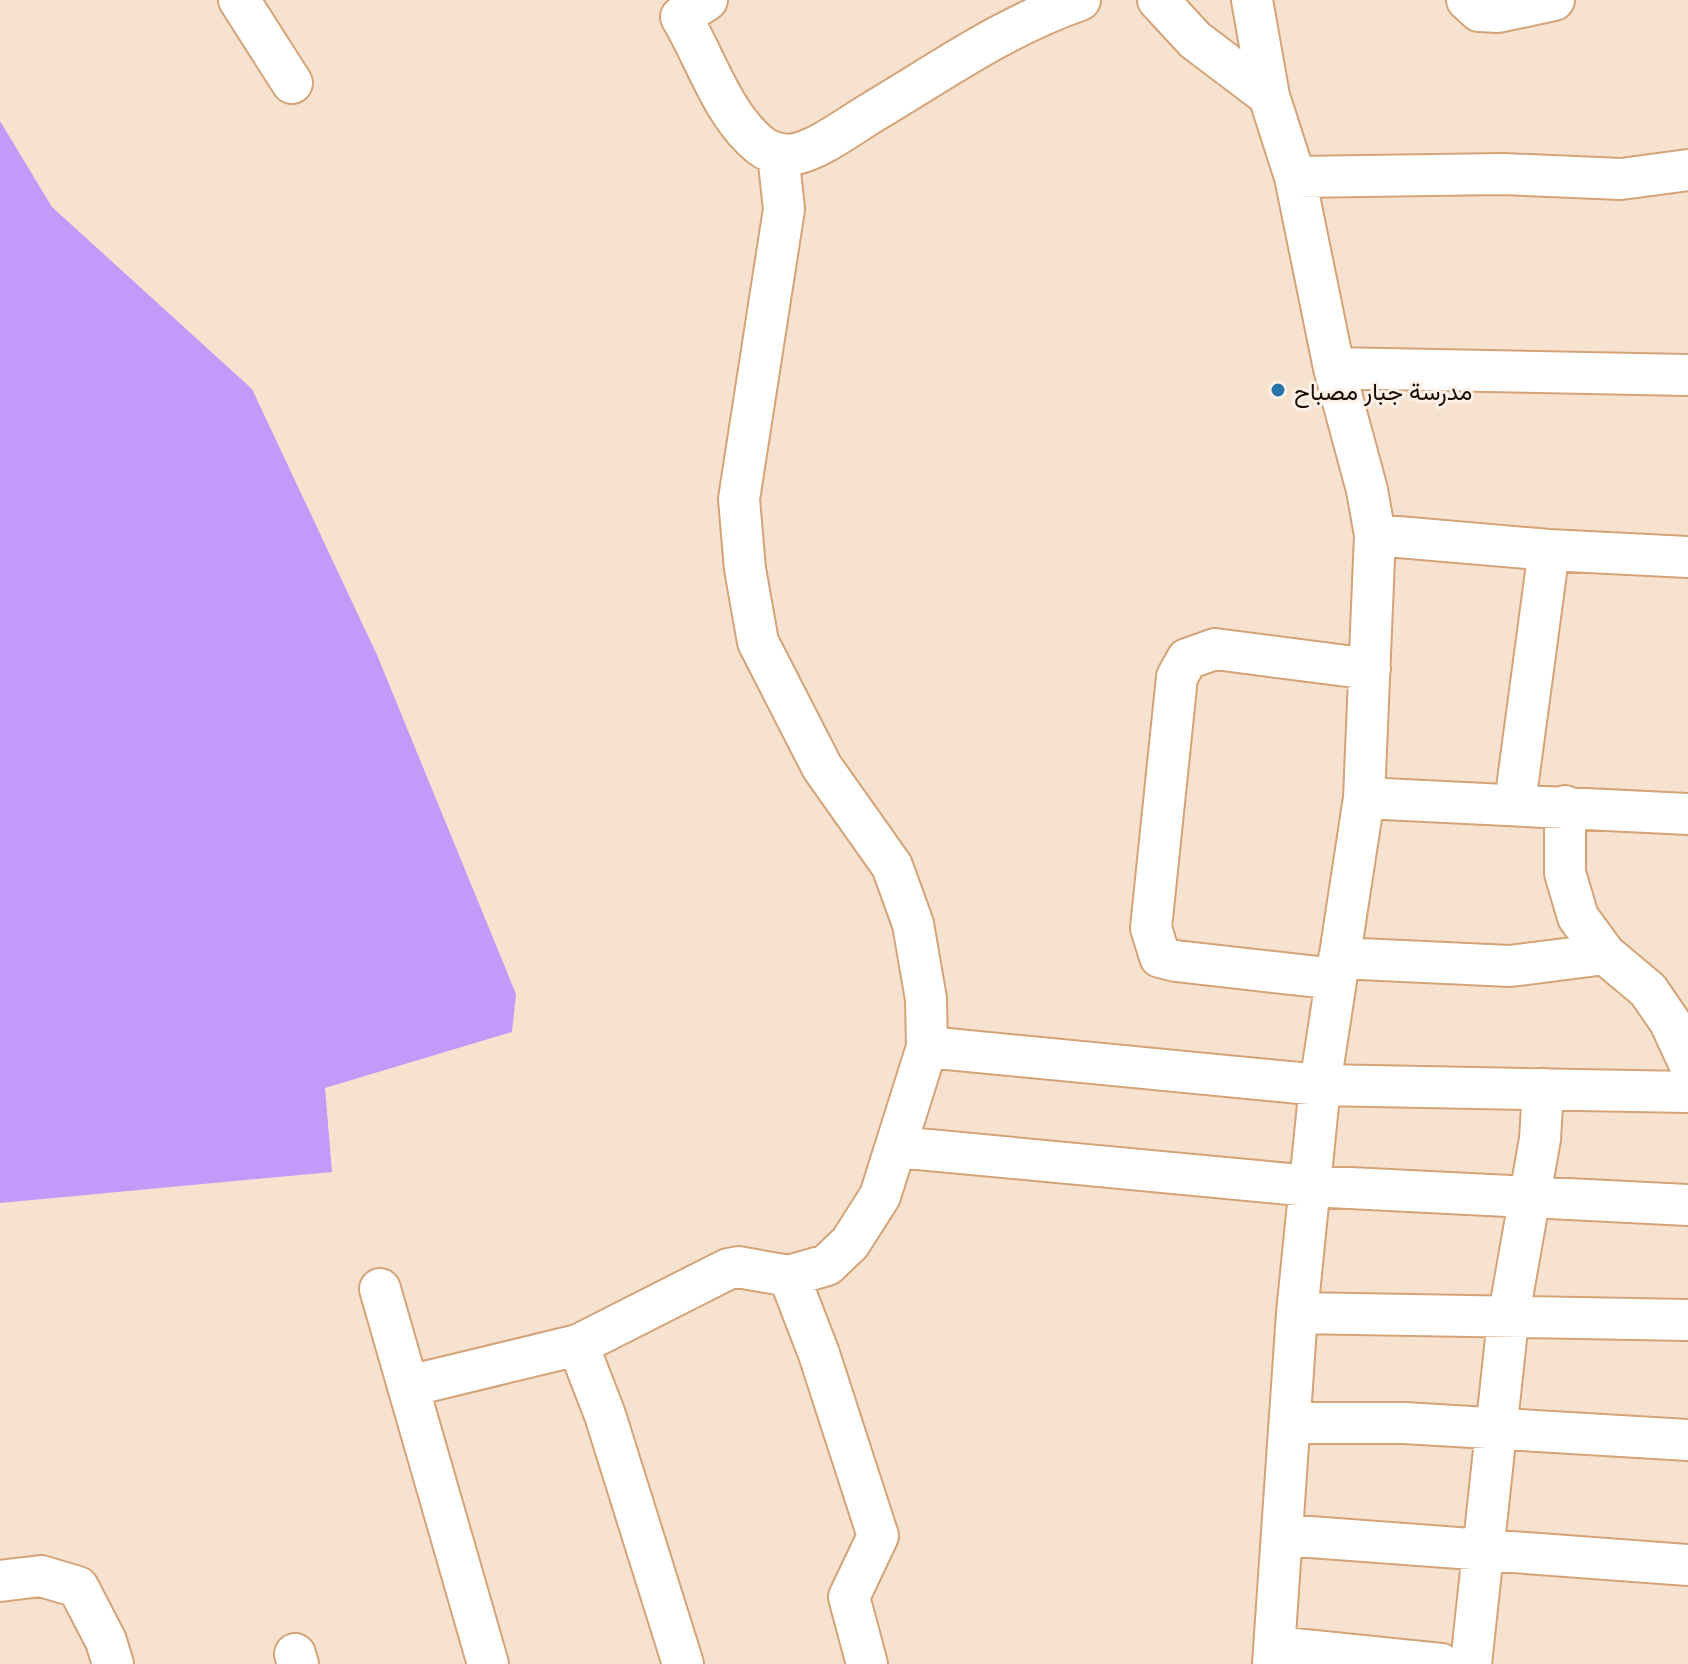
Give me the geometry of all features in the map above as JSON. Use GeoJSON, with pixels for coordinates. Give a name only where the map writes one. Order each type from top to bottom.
{"type":"FeatureCollection","features":[{"type":"Feature","properties":{"kind":"street"},"geometry":{"type":"LineString","coordinates":[[239,0],[292,83]]}},
{"type":"Feature","properties":{"kind":"street"},"geometry":{"type":"LineString","coordinates":[[687,6],[729,106],[759,145],[778,154],[795,154],[834,135],[978,45],[1045,12],[1080,0]]}},
{"type":"Feature","properties":{"kind":"street"},"geometry":{"type":"LineString","coordinates":[[1158,0],[1195,40],[1269,96]]}},
{"type":"Feature","properties":{"kind":"street"},"geometry":{"type":"LineString","coordinates":[[1252,0],[1269,96],[1295,177],[1334,368],[1367,490],[1375,535],[1364,798],[1320,1085],[1297,1313],[1274,1656],[1441,1664]]}},
{"type":"Feature","properties":{"kind":"street"},"geometry":{"type":"LineString","coordinates":[[1467,0],[1479,11],[1498,12],[1554,0]]}},
{"type":"Feature","properties":{"kind":"street"},"geometry":{"type":"LineString","coordinates":[[409,1386],[467,1375],[578,1345],[728,1269],[749,1268],[789,1276],[827,1265],[850,1243],[880,1196],[927,1047],[926,999],[913,924],[892,866],[822,767],[758,642],[745,569],[739,499],[784,209],[778,154]]}},
{"type":"Feature","properties":{"kind":"street"},"geometry":{"type":"LineString","coordinates":[[1295,177],[1503,174],[1621,179],[1688,170]]}},
{"type":"Feature","properties":{"kind":"street"},"geometry":{"type":"LineString","coordinates":[[1334,368],[1688,375]]}},
{"type":"Feature","properties":{"kind":"street"},"geometry":{"type":"LineString","coordinates":[[1375,535],[1549,550],[1688,557]]}},
{"type":"Feature","properties":{"kind":"street"},"geometry":{"type":"LineString","coordinates":[[1515,803],[1549,550]]}},
{"type":"Feature","properties":{"kind":"street"},"geometry":{"type":"LineString","coordinates":[[1370,669],[1215,649],[1187,659],[1177,677],[1151,928],[1160,957],[1176,961],[1338,969],[1510,966],[1605,954]]}},
{"type":"Feature","properties":{"kind":"street"},"geometry":{"type":"LineString","coordinates":[[1364,798],[1688,813]]}},
{"type":"Feature","properties":{"kind":"street"},"geometry":{"type":"LineString","coordinates":[[1565,806],[1565,873],[1569,893],[1590,937],[1605,954],[1648,990],[1670,1022],[1688,1061]]}},
{"type":"Feature","properties":{"kind":"street"},"geometry":{"type":"LineString","coordinates":[[927,1047],[1320,1085],[1688,1092]]}},
{"type":"Feature","properties":{"kind":"street"},"geometry":{"type":"LineString","coordinates":[[1471,1664],[1508,1320],[1540,1139],[1543,1089]]}},
{"type":"Feature","properties":{"kind":"street"},"geometry":{"type":"LineString","coordinates":[[897,1147],[1310,1186],[1688,1205]]}},
{"type":"Feature","properties":{"kind":"street"},"geometry":{"type":"LineString","coordinates":[[789,1276],[819,1354],[878,1536],[849,1597],[849,1607],[867,1664]]}},
{"type":"Feature","properties":{"kind":"street"},"geometry":{"type":"LineString","coordinates":[[380,1289],[488,1664]]}},
{"type":"Feature","properties":{"kind":"street"},"geometry":{"type":"LineString","coordinates":[[1297,1313],[1508,1320],[1688,1320]]}},
{"type":"Feature","properties":{"kind":"street"},"geometry":{"type":"LineString","coordinates":[[578,1345],[605,1415],[683,1664]]}},
{"type":"Feature","properties":{"kind":"street"},"geometry":{"type":"LineString","coordinates":[[1290,1423],[1404,1423],[1688,1440]]}},
{"type":"Feature","properties":{"kind":"street"},"geometry":{"type":"LineString","coordinates":[[1283,1535],[1688,1565]]}},
{"type":"Feature","properties":{"kind":"street"},"geometry":{"type":"LineString","coordinates":[[0,1581],[41,1576],[78,1587],[106,1641],[113,1664]]}},
{"type":"Feature","properties":{"kind":"shaded area"},"geometry":{"type":"Polygon","coordinates":[[[0,121],[52,207],[252,389],[377,655],[516,994],[512,1032],[325,1088],[332,1172],[0,1203],[0,121]]]}},
{"type":"Feature","properties":{"kind":"place","name":"مدرسة جبار مصباح"},"geometry":{"type":"Point","coordinates":[1278,390]}}]}
